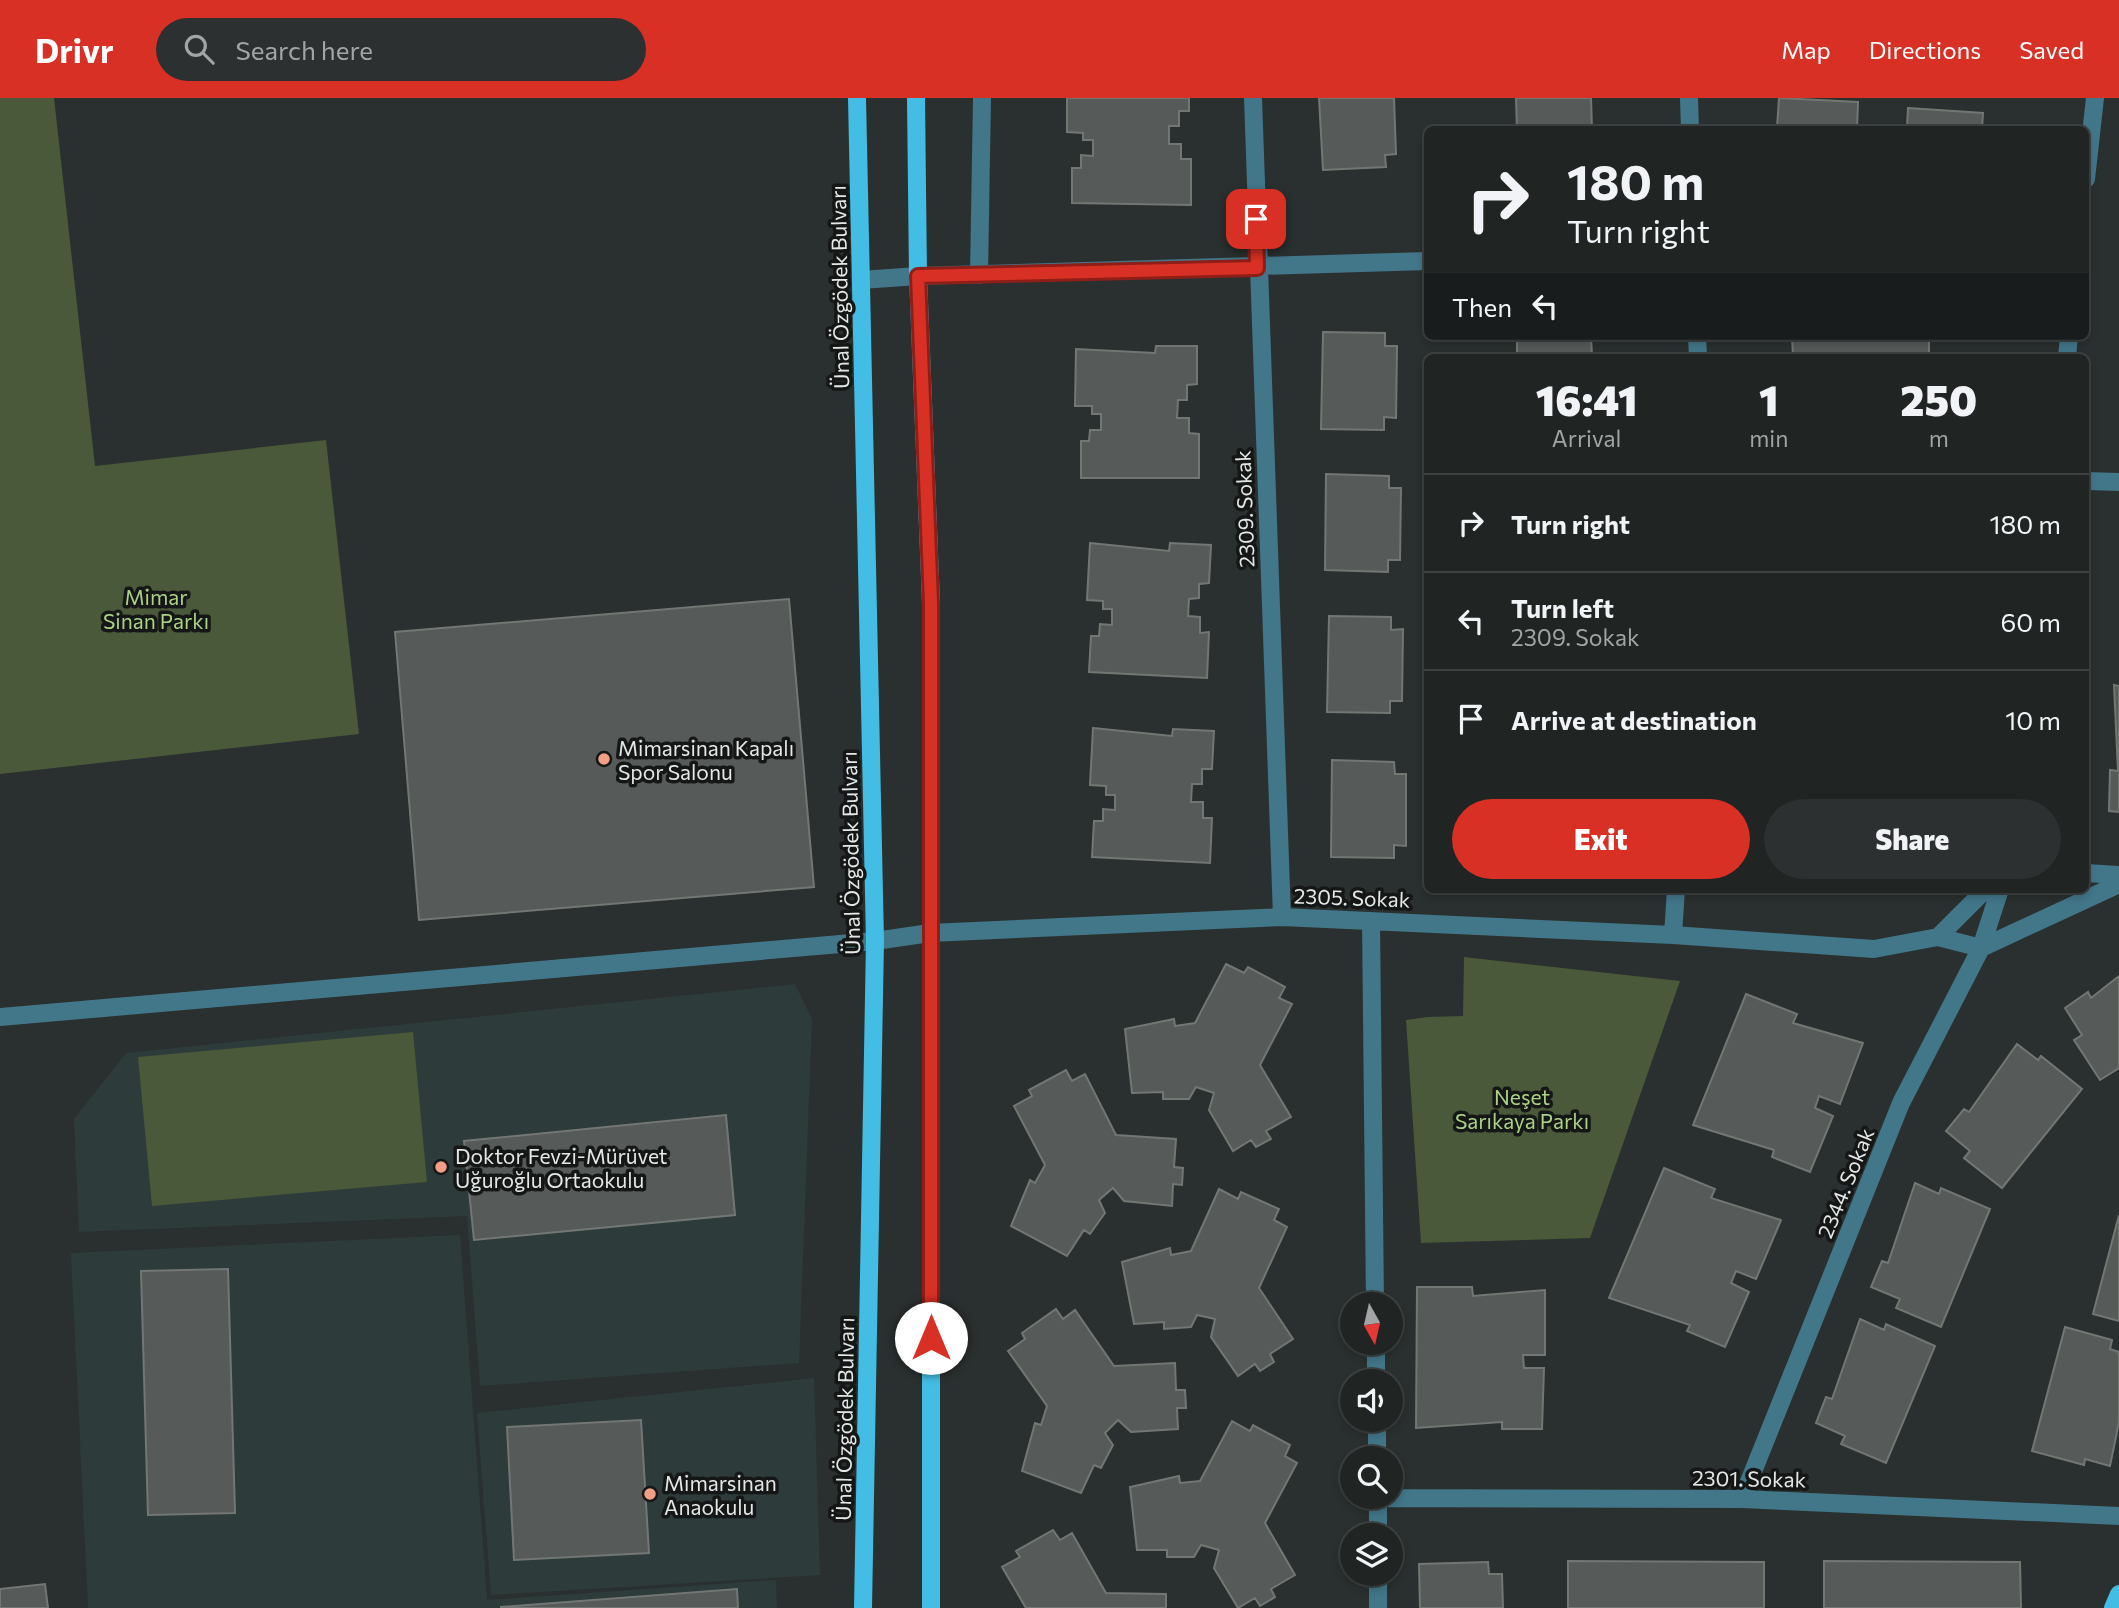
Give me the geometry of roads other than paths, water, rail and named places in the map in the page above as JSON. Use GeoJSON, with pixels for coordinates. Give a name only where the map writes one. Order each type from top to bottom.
{"type":"FeatureCollection","features":[{"type":"Feature","properties":{"kind":"main road","name":"Ünal Özgödek Bulvarı"},"geometry":{"type":"LineString","coordinates":[[857,98],[876,941],[863,1608]]}},
{"type":"Feature","properties":{"kind":"main road"},"geometry":{"type":"LineString","coordinates":[[916,98],[918,276],[931,603],[931,1608]]}},
{"type":"Feature","properties":{"kind":"main road"},"geometry":{"type":"LineString","coordinates":[[2113,1608],[2119,1594]]}},
{"type":"Feature","properties":{"kind":"street"},"geometry":{"type":"LineString","coordinates":[[979,275],[982,98]]}},
{"type":"Feature","properties":{"kind":"street","name":"2309. Sokak"},"geometry":{"type":"LineString","coordinates":[[1252,98],[1282,917]]}},
{"type":"Feature","properties":{"kind":"street"},"geometry":{"type":"LineString","coordinates":[[1689,98],[1690,126]]}},
{"type":"Feature","properties":{"kind":"street"},"geometry":{"type":"LineString","coordinates":[[2089,152],[2095,98]]}},
{"type":"Feature","properties":{"kind":"street"},"geometry":{"type":"LineString","coordinates":[[861,280],[1424,261]]}},
{"type":"Feature","properties":{"kind":"street"},"geometry":{"type":"LineString","coordinates":[[2089,481],[2119,482]]}},
{"type":"Feature","properties":{"kind":"street"},"geometry":{"type":"LineString","coordinates":[[2089,873],[2119,875]]}},
{"type":"Feature","properties":{"kind":"street"},"geometry":{"type":"LineString","coordinates":[[1981,948],[2119,884]]}},
{"type":"Feature","properties":{"kind":"street"},"geometry":{"type":"LineString","coordinates":[[1673,934],[1676,893]]}},
{"type":"Feature","properties":{"kind":"street"},"geometry":{"type":"LineString","coordinates":[[1938,937],[1982,893]]}},
{"type":"Feature","properties":{"kind":"street","name":"2344. Sokak"},"geometry":{"type":"LineString","coordinates":[[1742,1499],[1901,1103],[1981,948],[1999,893]]}},
{"type":"Feature","properties":{"kind":"street","name":"2305. Sokak"},"geometry":{"type":"LineString","coordinates":[[0,1017],[876,941],[930,933],[1282,917],[1673,934],[1874,949],[1938,937],[1981,948]]}},
{"type":"Feature","properties":{"kind":"street"},"geometry":{"type":"LineString","coordinates":[[1371,921],[1375,1292]]}},
{"type":"Feature","properties":{"kind":"street","name":"2301. Sokak"},"geometry":{"type":"LineString","coordinates":[[1403,1497],[1742,1499],[2119,1516]]}},
{"type":"Feature","properties":{"kind":"street"},"geometry":{"type":"LineString","coordinates":[[1378,1586],[1378,1608]]}},
{"type":"Feature","properties":{"kind":"place","name":"Mimarsinan Kapalı Spor Salonu"},"geometry":{"type":"Point","coordinates":[604,759]}},
{"type":"Feature","properties":{"kind":"place","name":"Doktor Fevzi-Mürüvet Uğuroğlu Ortaokulu"},"geometry":{"type":"Point","coordinates":[441,1167]}},
{"type":"Feature","properties":{"kind":"place","name":"Mimarsinan Anaokulu"},"geometry":{"type":"Point","coordinates":[650,1494]}},
{"type":"Feature","properties":{"kind":"park label","name":"Mimar Sinan Parkı"},"geometry":{"type":"Point","coordinates":[156,608]}},
{"type":"Feature","properties":{"kind":"park label","name":"Neşet Sarıkaya Parkı"},"geometry":{"type":"Point","coordinates":[1522,1108]}}]}
